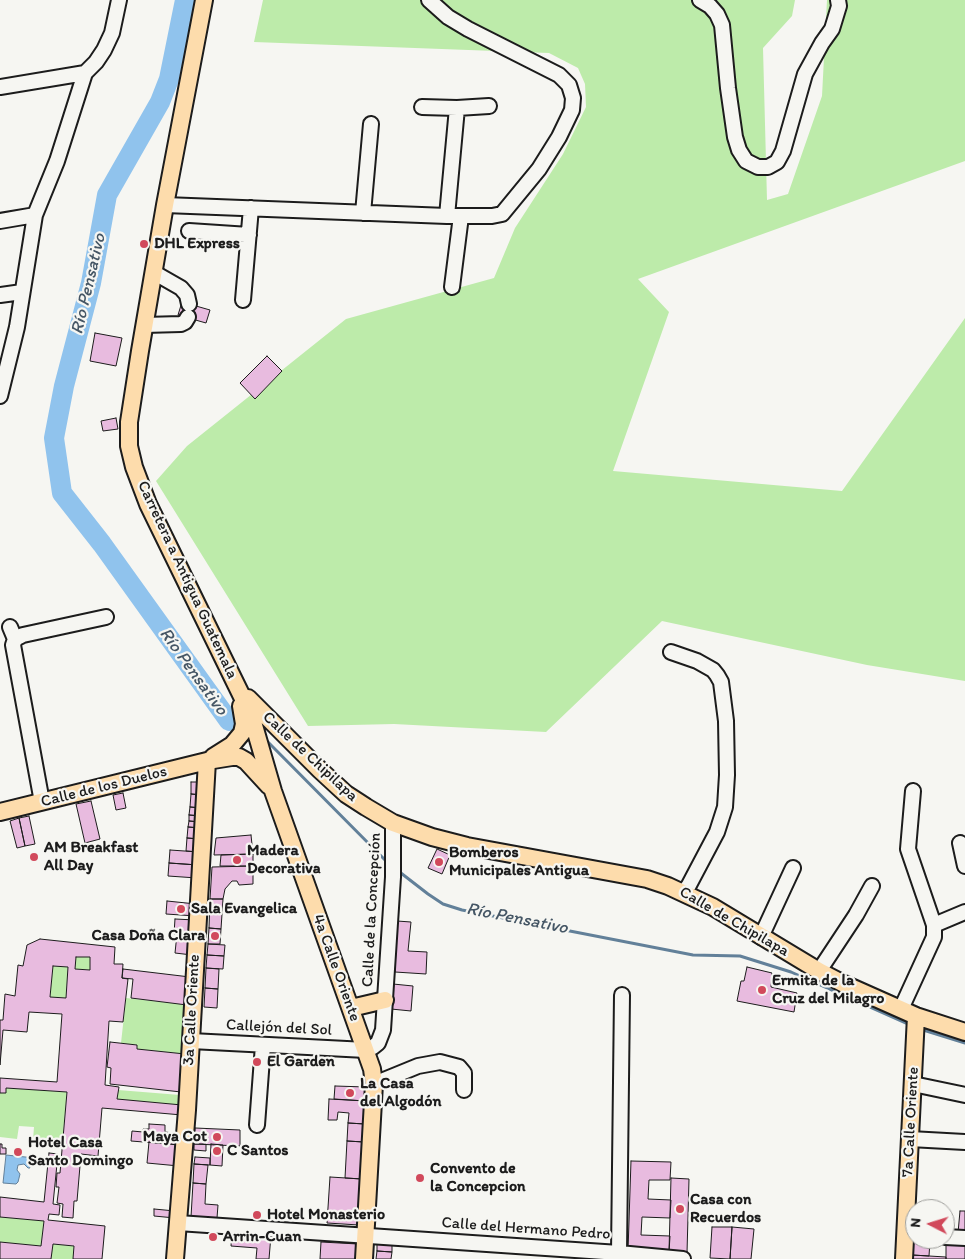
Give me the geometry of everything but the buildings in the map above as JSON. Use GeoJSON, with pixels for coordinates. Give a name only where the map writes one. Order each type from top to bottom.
{"type":"FeatureCollection","features":[{"type":"Feature","properties":{"kind":"main road","name":"Carretera a Antigua Guatemala"},"geometry":{"type":"LineString","coordinates":[[204,0],[144,325],[129,422],[129,446],[148,504],[238,687]]}},
{"type":"Feature","properties":{"kind":"main road"},"geometry":{"type":"LineString","coordinates":[[238,687],[250,733]]}},
{"type":"Feature","properties":{"kind":"main road","name":"Calle de Chipilapa"},"geometry":{"type":"LineString","coordinates":[[238,687],[278,730],[340,788],[366,807],[393,823],[449,842],[647,879],[684,892],[819,971],[909,1019],[958,1030]]}},
{"type":"Feature","properties":{"kind":"main road","name":"Calle de los Duelos"},"geometry":{"type":"LineString","coordinates":[[207,761],[250,733]]}},
{"type":"Feature","properties":{"kind":"main road","name":"4a Calle Oriente"},"geometry":{"type":"LineString","coordinates":[[250,733],[273,791],[372,1070],[374,1084],[364,1259]]}},
{"type":"Feature","properties":{"kind":"main road","name":"Calle de los Duelos"},"geometry":{"type":"LineString","coordinates":[[0,812],[207,761],[232,757],[246,760],[273,791]]}},
{"type":"Feature","properties":{"kind":"main road","name":"3a Calle Oriente"},"geometry":{"type":"LineString","coordinates":[[175,1259],[191,1041],[207,761]]}},
{"type":"Feature","properties":{"kind":"main road"},"geometry":{"type":"LineString","coordinates":[[351,1008],[385,1000]]}},
{"type":"Feature","properties":{"kind":"main road","name":"7a Calle Oriente"},"geometry":{"type":"LineString","coordinates":[[909,1019],[913,1084],[910,1139],[910,1199]]}},
{"type":"Feature","properties":{"kind":"street"},"geometry":{"type":"LineString","coordinates":[[0,396],[17,326],[35,215],[57,161],[85,73],[96,62],[112,33],[119,0]]}},
{"type":"Feature","properties":{"kind":"street"},"geometry":{"type":"LineString","coordinates":[[165,205],[454,216],[492,216],[502,214],[509,208],[539,169],[559,137],[572,110],[573,98],[569,85],[560,75],[448,17],[429,0]]}},
{"type":"Feature","properties":{"kind":"street"},"geometry":{"type":"LineString","coordinates":[[700,0],[710,6],[717,14],[722,25],[735,137],[739,150],[746,161],[758,167],[768,167],[776,162],[783,151],[805,74],[832,29],[839,6],[838,0]]}},
{"type":"Feature","properties":{"kind":"street"},"geometry":{"type":"LineString","coordinates":[[0,84],[85,73]]}},
{"type":"Feature","properties":{"kind":"street"},"geometry":{"type":"LineString","coordinates":[[422,107],[458,108],[489,106]]}},
{"type":"Feature","properties":{"kind":"street"},"geometry":{"type":"LineString","coordinates":[[452,286],[458,108]]}},
{"type":"Feature","properties":{"kind":"street"},"geometry":{"type":"LineString","coordinates":[[363,213],[371,124]]}},
{"type":"Feature","properties":{"kind":"street"},"geometry":{"type":"LineString","coordinates":[[243,300],[251,208]]}},
{"type":"Feature","properties":{"kind":"street"},"geometry":{"type":"LineString","coordinates":[[0,221],[35,215]]}},
{"type":"Feature","properties":{"kind":"street"},"geometry":{"type":"LineString","coordinates":[[190,231],[249,235]]}},
{"type":"Feature","properties":{"kind":"street"},"geometry":{"type":"LineString","coordinates":[[144,325],[181,324],[185,322],[188,311],[186,295],[181,288],[153,272]]}},
{"type":"Feature","properties":{"kind":"street"},"geometry":{"type":"LineString","coordinates":[[0,295],[22,292]]}},
{"type":"Feature","properties":{"kind":"street"},"geometry":{"type":"LineString","coordinates":[[42,802],[13,645],[13,633],[23,635],[106,617]]}},
{"type":"Feature","properties":{"kind":"street"},"geometry":{"type":"LineString","coordinates":[[671,652],[697,661],[713,670],[721,682],[726,720],[727,775],[725,807],[718,832],[690,885],[684,892]]}},
{"type":"Feature","properties":{"kind":"street"},"geometry":{"type":"LineString","coordinates":[[909,1019],[934,936],[934,925],[908,850],[913,791]]}},
{"type":"Feature","properties":{"kind":"street","name":"Calle de la Concepción"},"geometry":{"type":"LineString","coordinates":[[366,1050],[373,1047],[380,1037],[385,1000],[393,877],[393,823]]}},
{"type":"Feature","properties":{"kind":"street"},"geometry":{"type":"LineString","coordinates":[[960,843],[965,866]]}},
{"type":"Feature","properties":{"kind":"street"},"geometry":{"type":"LineString","coordinates":[[761,937],[793,868]]}},
{"type":"Feature","properties":{"kind":"street"},"geometry":{"type":"LineString","coordinates":[[819,971],[856,915],[872,886]]}},
{"type":"Feature","properties":{"kind":"street"},"geometry":{"type":"LineString","coordinates":[[934,925],[965,912]]}},
{"type":"Feature","properties":{"kind":"street"},"geometry":{"type":"LineString","coordinates":[[619,1253],[622,995]]}},
{"type":"Feature","properties":{"kind":"street","name":"Callejón del Sol"},"geometry":{"type":"LineString","coordinates":[[191,1041],[366,1050]]}},
{"type":"Feature","properties":{"kind":"street"},"geometry":{"type":"LineString","coordinates":[[257,1125],[263,1045]]}},
{"type":"Feature","properties":{"kind":"street"},"geometry":{"type":"LineString","coordinates":[[374,1084],[418,1066],[440,1062],[459,1067],[464,1073],[464,1090]]}},
{"type":"Feature","properties":{"kind":"street"},"geometry":{"type":"LineString","coordinates":[[913,1084],[965,1095]]}},
{"type":"Feature","properties":{"kind":"street"},"geometry":{"type":"LineString","coordinates":[[910,1139],[965,1142]]}},
{"type":"Feature","properties":{"kind":"street","name":"Calle del Hermano Pedro"},"geometry":{"type":"LineString","coordinates":[[178,1223],[366,1236],[539,1253],[619,1253],[683,1259]]}},
{"type":"Feature","properties":{"kind":"green space"},"geometry":{"type":"Polygon","coordinates":[[[263,0],[795,0],[792,16],[763,48],[767,200],[788,194],[822,96],[827,0],[965,0],[965,161],[638,279],[669,312],[613,471],[842,491],[965,318],[965,681],[867,665],[662,621],[546,732],[394,724],[308,726],[156,481],[187,446],[346,319],[494,278],[515,228],[563,154],[586,107],[585,84],[578,68],[549,53],[254,42],[263,0]]]}},
{"type":"Feature","properties":{"kind":"green space"},"geometry":{"type":"Polygon","coordinates":[[[76,957],[90,957],[90,970],[75,969],[76,957]]]}},
{"type":"Feature","properties":{"kind":"green space"},"geometry":{"type":"Polygon","coordinates":[[[53,966],[68,967],[66,998],[50,997],[53,966]]]}},
{"type":"Feature","properties":{"kind":"green space"},"geometry":{"type":"Polygon","coordinates":[[[126,998],[189,1005],[185,1054],[137,1049],[137,1045],[121,1043],[126,998]]]}},
{"type":"Feature","properties":{"kind":"green space"},"geometry":{"type":"Polygon","coordinates":[[[6,1088],[67,1092],[62,1143],[33,1140],[34,1127],[19,1126],[17,1139],[0,1137],[0,1093],[5,1093],[6,1088]]]}},
{"type":"Feature","properties":{"kind":"green space"},"geometry":{"type":"Polygon","coordinates":[[[118,1090],[180,1095],[179,1105],[117,1099],[118,1090]]]}},
{"type":"Feature","properties":{"kind":"green space"},"geometry":{"type":"Polygon","coordinates":[[[0,1217],[44,1221],[41,1246],[0,1242],[0,1217]]]}},
{"type":"Feature","properties":{"kind":"green space"},"geometry":{"type":"Polygon","coordinates":[[[53,1244],[74,1246],[73,1259],[51,1259],[53,1244]]]}},
{"type":"Feature","properties":{"kind":"water"},"geometry":{"type":"Polygon","coordinates":[[[6,1155],[35,1158],[29,1164],[30,1168],[24,1164],[18,1165],[17,1170],[20,1174],[16,1184],[3,1183],[6,1155]]]}},
{"type":"Feature","properties":{"kind":"waterway","name":"Río Pensativo"},"geometry":{"type":"LineString","coordinates":[[185,0],[169,79],[160,102],[107,195],[91,283],[64,386],[54,438],[62,493],[102,544],[229,721]]}},
{"type":"Feature","properties":{"kind":"waterway","name":"Río Pensativo"},"geometry":{"type":"LineString","coordinates":[[229,721],[237,726]]}},
{"type":"Feature","properties":{"kind":"waterway","name":"Río Pensativo"},"geometry":{"type":"LineString","coordinates":[[264,738],[388,863]]}},
{"type":"Feature","properties":{"kind":"waterway","name":"Río Pensativo"},"geometry":{"type":"LineString","coordinates":[[397,870],[443,904],[462,910],[693,955],[740,956],[791,972],[910,1025]]}},
{"type":"Feature","properties":{"kind":"waterway","name":"Río Pensativo"},"geometry":{"type":"LineString","coordinates":[[920,1029],[965,1043]]}},
{"type":"Feature","properties":{"kind":"place","name":"DHL Express"},"geometry":{"type":"Point","coordinates":[144,244]}},
{"type":"Feature","properties":{"kind":"place","name":"AM Breakfast All Day"},"geometry":{"type":"Point","coordinates":[34,857]}},
{"type":"Feature","properties":{"kind":"place","name":"Madera Decorativa"},"geometry":{"type":"Point","coordinates":[237,860]}},
{"type":"Feature","properties":{"kind":"place","name":"Bomberos Municipales Antigua"},"geometry":{"type":"Point","coordinates":[439,862]}},
{"type":"Feature","properties":{"kind":"place","name":"Sala Evangelica"},"geometry":{"type":"Point","coordinates":[181,909]}},
{"type":"Feature","properties":{"kind":"place","name":"Casa Doña Clara"},"geometry":{"type":"Point","coordinates":[215,936]}},
{"type":"Feature","properties":{"kind":"place","name":"Ermita de la Cruz del Milagro"},"geometry":{"type":"Point","coordinates":[762,990]}},
{"type":"Feature","properties":{"kind":"place","name":"El Garden"},"geometry":{"type":"Point","coordinates":[257,1062]}},
{"type":"Feature","properties":{"kind":"place","name":"La Casa del Algodón"},"geometry":{"type":"Point","coordinates":[350,1093]}},
{"type":"Feature","properties":{"kind":"place","name":"Maya Cot"},"geometry":{"type":"Point","coordinates":[217,1137]}},
{"type":"Feature","properties":{"kind":"place","name":"C Santos"},"geometry":{"type":"Point","coordinates":[217,1151]}},
{"type":"Feature","properties":{"kind":"place","name":"Hotel Casa Santo Domingo"},"geometry":{"type":"Point","coordinates":[18,1152]}},
{"type":"Feature","properties":{"kind":"place","name":"Convento de la Concepcion"},"geometry":{"type":"Point","coordinates":[420,1178]}},
{"type":"Feature","properties":{"kind":"place","name":"Casa con Recuerdos"},"geometry":{"type":"Point","coordinates":[680,1209]}},
{"type":"Feature","properties":{"kind":"place","name":"Hotel Monasterio"},"geometry":{"type":"Point","coordinates":[257,1215]}},
{"type":"Feature","properties":{"kind":"place","name":"Arrin-Cuan"},"geometry":{"type":"Point","coordinates":[213,1237]}}]}
